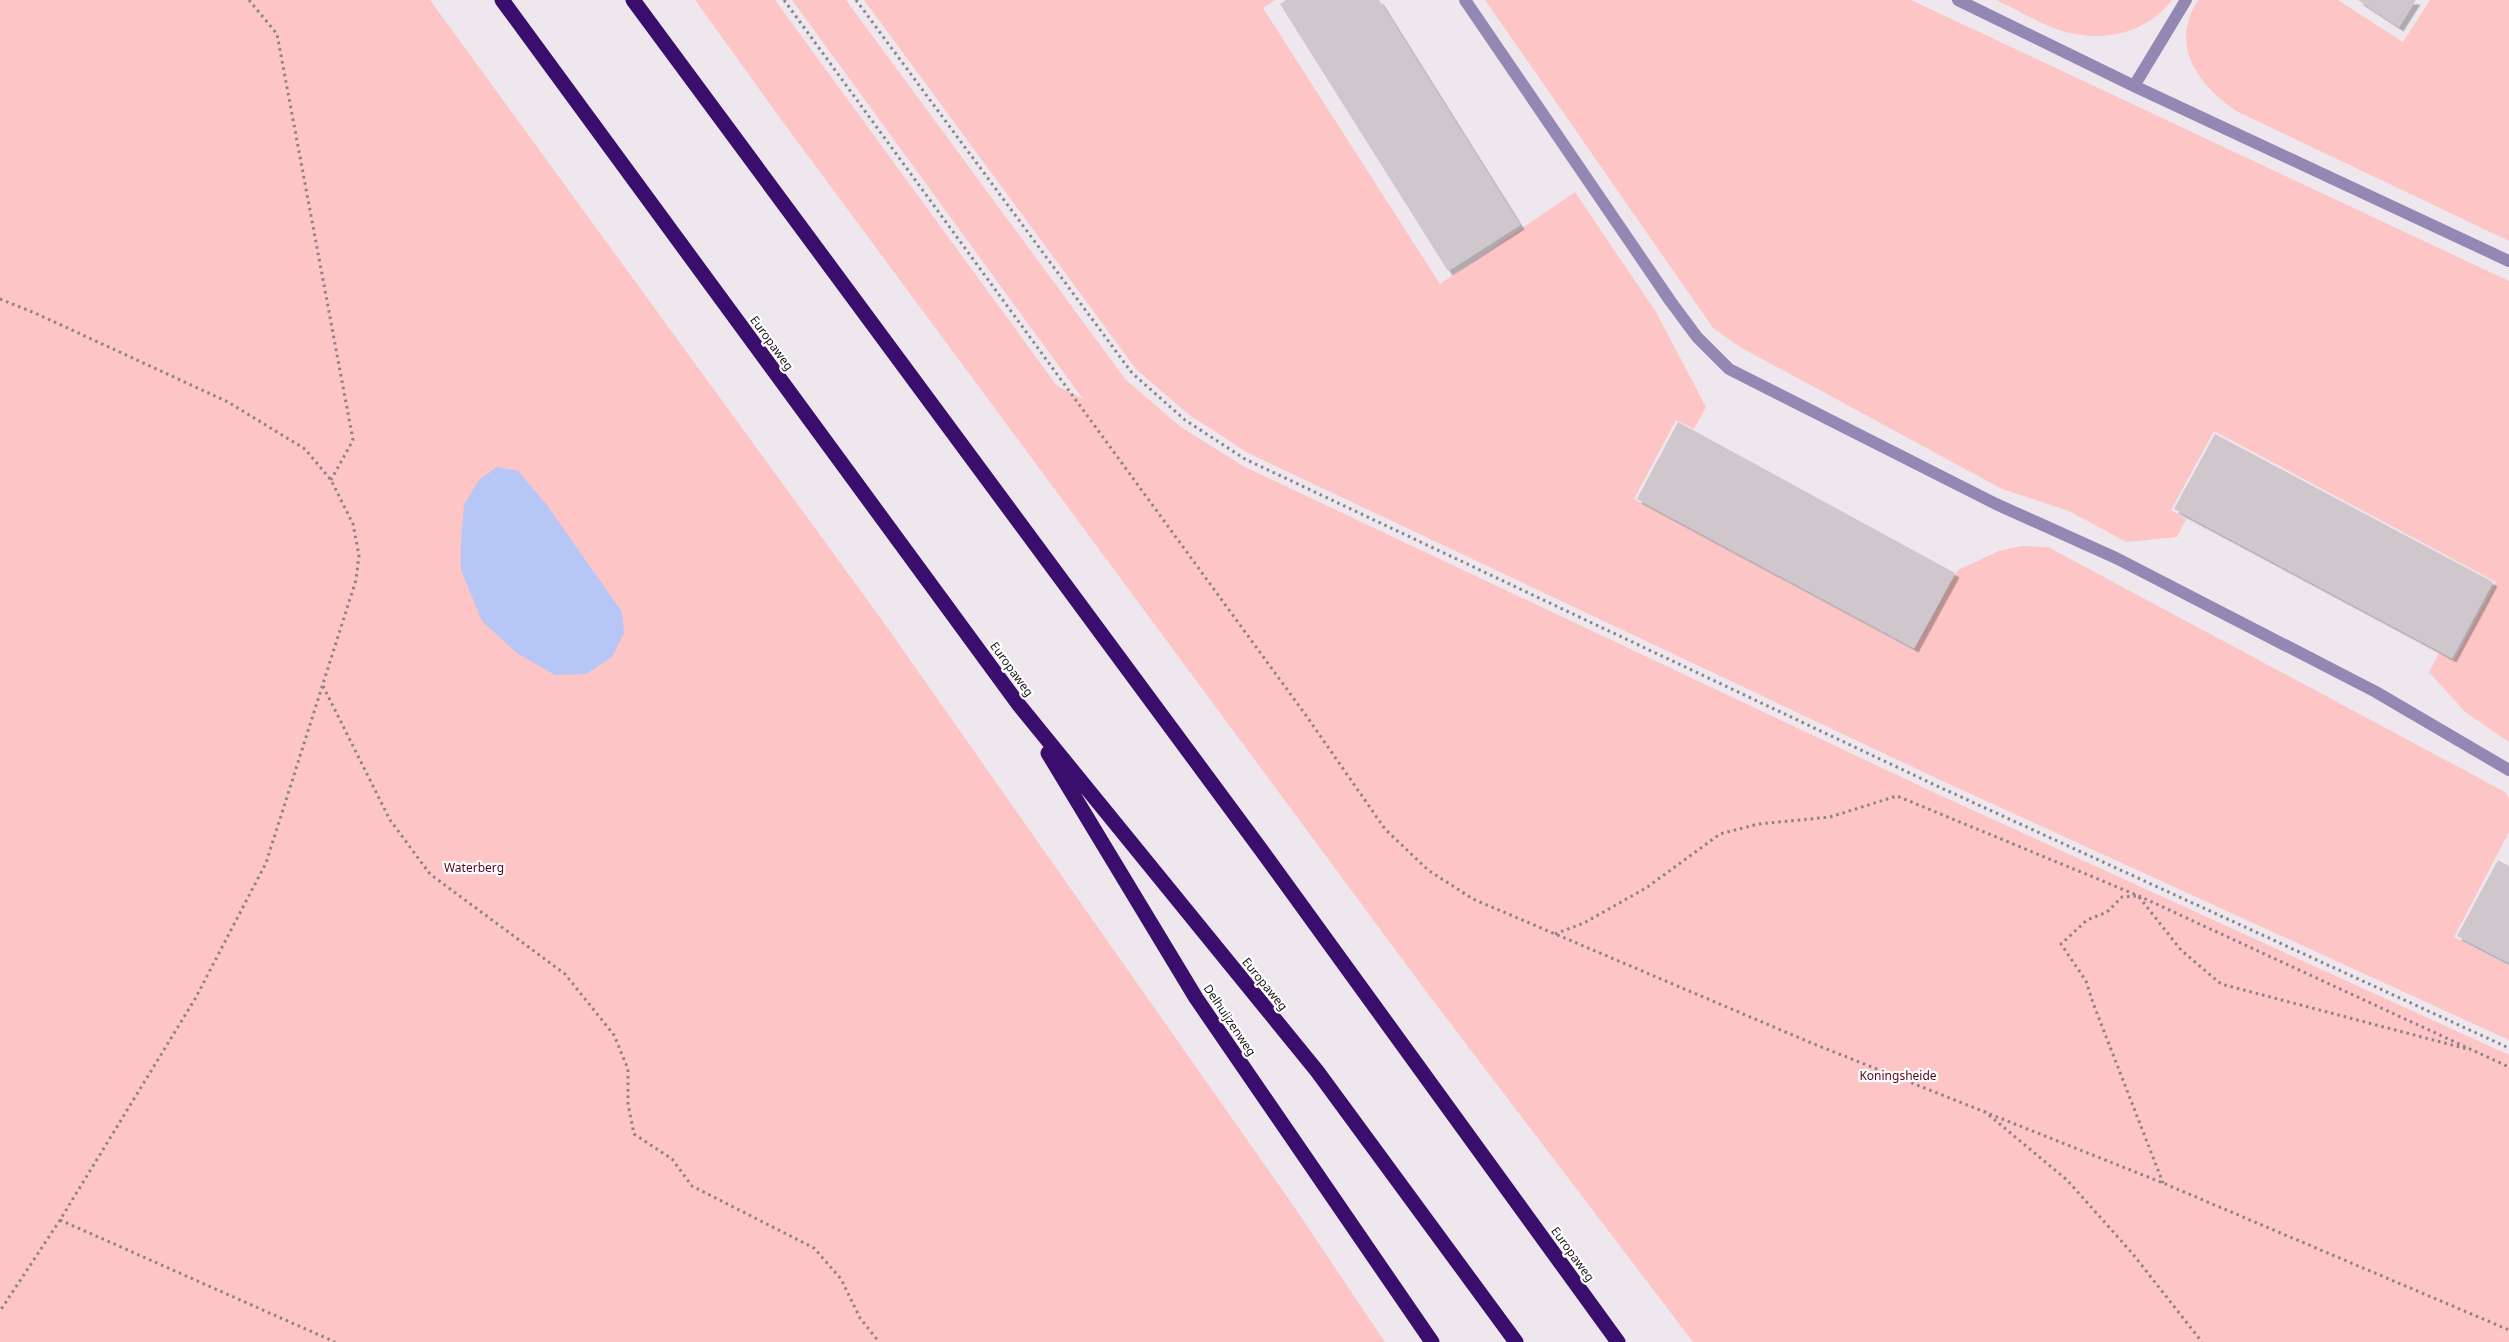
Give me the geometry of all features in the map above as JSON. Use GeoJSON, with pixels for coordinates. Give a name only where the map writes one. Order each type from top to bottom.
{"type":"FeatureCollection","features":[{"type":"Feature","properties":{"kind":"highway","name":"Europaweg"},"geometry":{"type":"LineString","coordinates":[[502,0],[1019,705],[1317,1071],[1516,1342]]}},
{"type":"Feature","properties":{"kind":"highway","name":"Europaweg"},"geometry":{"type":"LineString","coordinates":[[633,0],[1268,859],[1618,1342]]}},
{"type":"Feature","properties":{"kind":"highway","name":"Delhuijzenweg"},"geometry":{"type":"LineString","coordinates":[[1019,705],[1196,998],[1432,1342]]}},
{"type":"Feature","properties":{"kind":"lane"},"geometry":{"type":"LineString","coordinates":[[1465,0],[1671,302],[1697,337],[1729,369],[1996,504],[2124,563],[2376,692],[2509,770]]}},
{"type":"Feature","properties":{"kind":"lane"},"geometry":{"type":"LineString","coordinates":[[1958,0],[2134,86],[2509,261]]}},
{"type":"Feature","properties":{"kind":"lane"},"geometry":{"type":"LineString","coordinates":[[2134,86],[2186,0]]}},
{"type":"Feature","properties":{"kind":"path"},"geometry":{"type":"LineString","coordinates":[[249,0],[277,34],[353,440],[331,480]]}},
{"type":"Feature","properties":{"kind":"path"},"geometry":{"type":"LineString","coordinates":[[784,0],[1305,714],[1385,829],[1428,870],[1473,899],[1554,934],[1809,1042],[1982,1109],[2163,1183],[2509,1330]]}},
{"type":"Feature","properties":{"kind":"path"},"geometry":{"type":"LineString","coordinates":[[856,0],[1132,374],[1185,420],[1245,460],[1926,781],[2509,1048]]}},
{"type":"Feature","properties":{"kind":"path"},"geometry":{"type":"LineString","coordinates":[[0,300],[36,313],[228,402],[305,449],[331,480],[353,524],[359,555],[356,580],[266,863],[195,999],[60,1220],[0,1311]]}},
{"type":"Feature","properties":{"kind":"path"},"geometry":{"type":"LineString","coordinates":[[323,685],[390,820],[430,874],[565,974],[614,1035],[628,1070],[628,1104],[634,1134],[672,1159],[692,1186],[814,1248],[841,1280],[860,1318],[879,1342]]}},
{"type":"Feature","properties":{"kind":"path"},"geometry":{"type":"LineString","coordinates":[[1554,934],[1584,923],[1646,888],[1720,834],[1758,824],[1830,817],[1897,796],[2139,896],[2509,1067]]}},
{"type":"Feature","properties":{"kind":"path"},"geometry":{"type":"LineString","coordinates":[[2139,896],[2181,950],[2222,984],[2479,1052]]}},
{"type":"Feature","properties":{"kind":"path"},"geometry":{"type":"LineString","coordinates":[[2139,896],[2122,897],[2107,912],[2086,920],[2061,944],[2086,981],[2163,1183]]}},
{"type":"Feature","properties":{"kind":"path"},"geometry":{"type":"LineString","coordinates":[[1982,1109],[2067,1180],[2132,1253],[2202,1342]]}},
{"type":"Feature","properties":{"kind":"path"},"geometry":{"type":"LineString","coordinates":[[60,1220],[335,1342]]}},
{"type":"Feature","properties":{"kind":"green space","name":"Waterberg"},"geometry":{"type":"Polygon","coordinates":[[[0,0],[430,0],[882,620],[1295,1208],[1385,1342],[0,1342],[0,0]]]}},
{"type":"Feature","properties":{"kind":"green space","name":"Koningsheide"},"geometry":{"type":"Polygon","coordinates":[[[695,0],[775,0],[1057,386],[1083,399],[792,0],[846,0],[1126,380],[1181,427],[1243,466],[1933,792],[2509,1055],[2509,1342],[1693,1342],[1425,990],[780,118],[695,0]]]}},
{"type":"Feature","properties":{"kind":"green space"},"geometry":{"type":"Polygon","coordinates":[[[864,0],[1275,0],[1263,8],[1440,284],[1575,192],[1656,312],[1706,407],[1694,429],[1676,420],[1634,499],[1914,650],[1958,570],[1999,551],[2021,546],[2048,547],[2505,792],[2509,798],[2509,832],[2454,937],[2509,966],[2509,1040],[1938,779],[1248,453],[1188,414],[1136,369],[864,0]]]}},
{"type":"Feature","properties":{"kind":"green space"},"geometry":{"type":"Polygon","coordinates":[[[1485,0],[1911,0],[2509,281],[2509,742],[2465,712],[2429,672],[2439,653],[2454,660],[2496,582],[2214,431],[2171,510],[2186,519],[2177,537],[2126,542],[2069,511],[2002,489],[1740,347],[1713,328],[1485,0]]]}},
{"type":"Feature","properties":{"kind":"green space"},"geometry":{"type":"Polygon","coordinates":[[[1996,0],[2172,0],[2150,21],[2137,28],[2123,33],[2093,36],[2077,35],[2062,31],[2037,21],[1996,0]]]}},
{"type":"Feature","properties":{"kind":"green space"},"geometry":{"type":"Polygon","coordinates":[[[2198,0],[2338,0],[2403,42],[2430,0],[2509,0],[2509,241],[2236,111],[2222,100],[2199,76],[2187,48],[2186,33],[2190,17],[2198,0]]]}},
{"type":"Feature","properties":{"kind":"water"},"geometry":{"type":"Polygon","coordinates":[[[497,467],[518,471],[546,504],[622,612],[624,633],[612,657],[586,674],[555,675],[517,653],[482,621],[461,570],[464,505],[479,480],[497,467]]]}},
{"type":"Feature","properties":{"kind":"building"},"geometry":{"type":"Polygon","coordinates":[[[1286,0],[1379,0],[1520,225],[1448,271],[1280,4],[1286,0]]]}},
{"type":"Feature","properties":{"kind":"building"},"geometry":{"type":"Polygon","coordinates":[[[2358,0],[2416,0],[2399,27],[2358,0]]]}},
{"type":"Feature","properties":{"kind":"building"},"geometry":{"type":"Polygon","coordinates":[[[1678,422],[1955,573],[1914,648],[1637,499],[1678,422]]]}},
{"type":"Feature","properties":{"kind":"building"},"geometry":{"type":"Polygon","coordinates":[[[2215,434],[2493,582],[2452,658],[2174,509],[2215,434]]]}},
{"type":"Feature","properties":{"kind":"building"},"geometry":{"type":"Polygon","coordinates":[[[2498,860],[2509,866],[2509,963],[2457,936],[2498,860]]]}}]}
